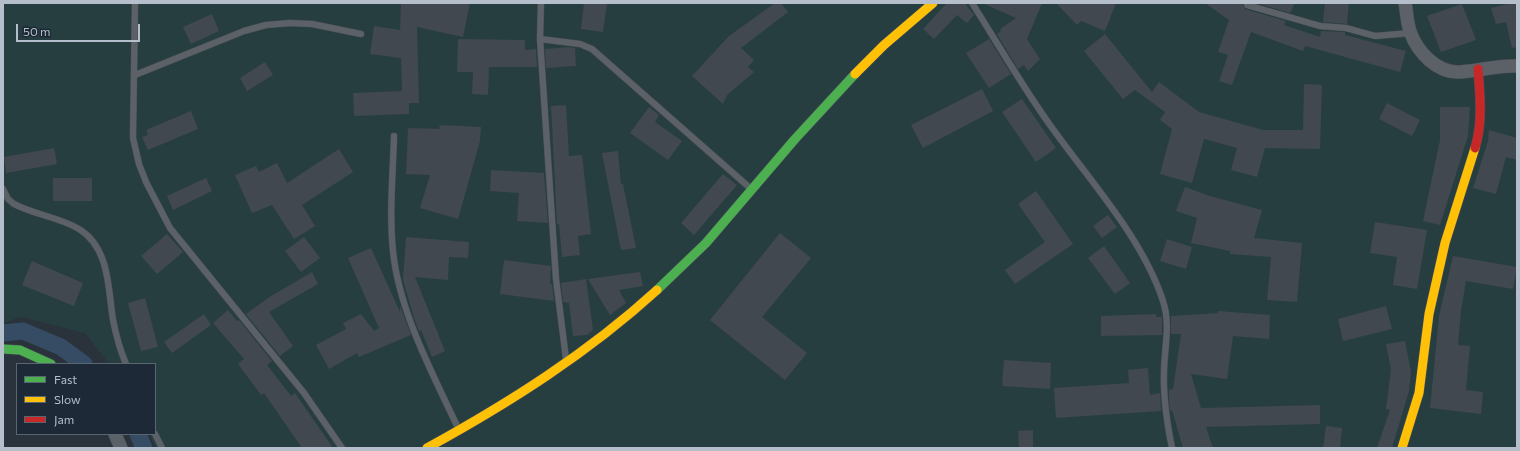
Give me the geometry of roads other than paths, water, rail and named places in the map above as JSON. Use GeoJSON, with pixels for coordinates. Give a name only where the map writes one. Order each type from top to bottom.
{"type":"FeatureCollection","features":[{"type":"Feature","properties":{"kind":"street"},"geometry":{"type":"LineString","coordinates":[[427,448],[459,431],[567,363],[656,291],[706,242],[751,188],[854,72],[933,3]]}},
{"type":"Feature","properties":{"kind":"street"},"geometry":{"type":"LineString","coordinates":[[1405,3],[1411,34],[1430,60],[1440,69],[1459,72],[1501,65],[1517,66]]}},
{"type":"Feature","properties":{"kind":"street"},"geometry":{"type":"LineString","coordinates":[[1402,448],[1419,393],[1429,314],[1445,243],[1478,138],[1481,105],[1478,69]]}},
{"type":"Feature","properties":{"kind":"street"},"geometry":{"type":"LineString","coordinates":[[3,349],[20,350],[49,363]]}},
{"type":"Feature","properties":{"kind":"street"},"geometry":{"type":"LineString","coordinates":[[115,435],[121,448]]}},
{"type":"Feature","properties":{"kind":"lane"},"geometry":{"type":"LineString","coordinates":[[135,3],[133,138],[136,154],[146,182],[170,228],[304,393],[342,448]]}},
{"type":"Feature","properties":{"kind":"lane"},"geometry":{"type":"LineString","coordinates":[[541,3],[540,39],[556,279],[567,363]]}},
{"type":"Feature","properties":{"kind":"lane"},"geometry":{"type":"LineString","coordinates":[[972,3],[1049,124],[1120,220],[1140,251],[1153,277],[1163,301],[1166,318],[1164,389],[1172,448]]}},
{"type":"Feature","properties":{"kind":"lane"},"geometry":{"type":"LineString","coordinates":[[1248,5],[1320,26],[1346,28],[1375,36],[1411,34]]}},
{"type":"Feature","properties":{"kind":"lane"},"geometry":{"type":"LineString","coordinates":[[135,75],[244,31],[272,24],[290,22],[312,24],[361,34]]}},
{"type":"Feature","properties":{"kind":"lane"},"geometry":{"type":"LineString","coordinates":[[540,39],[580,44],[592,49],[751,188]]}},
{"type":"Feature","properties":{"kind":"lane"},"geometry":{"type":"LineString","coordinates":[[394,136],[392,235],[399,286],[433,374],[459,431]]}},
{"type":"Feature","properties":{"kind":"lane"},"geometry":{"type":"LineString","coordinates":[[3,189],[8,199],[14,204],[69,223],[81,230],[97,247],[105,270],[116,334],[126,363]]}},
{"type":"Feature","properties":{"kind":"lane"},"geometry":{"type":"LineString","coordinates":[[156,435],[162,448]]}},
{"type":"Feature","properties":{"kind":"waterway"},"geometry":{"type":"LineString","coordinates":[[3,333],[23,331],[61,347],[83,363]]}},
{"type":"Feature","properties":{"kind":"waterway"},"geometry":{"type":"LineString","coordinates":[[138,435],[144,448]]}}]}
